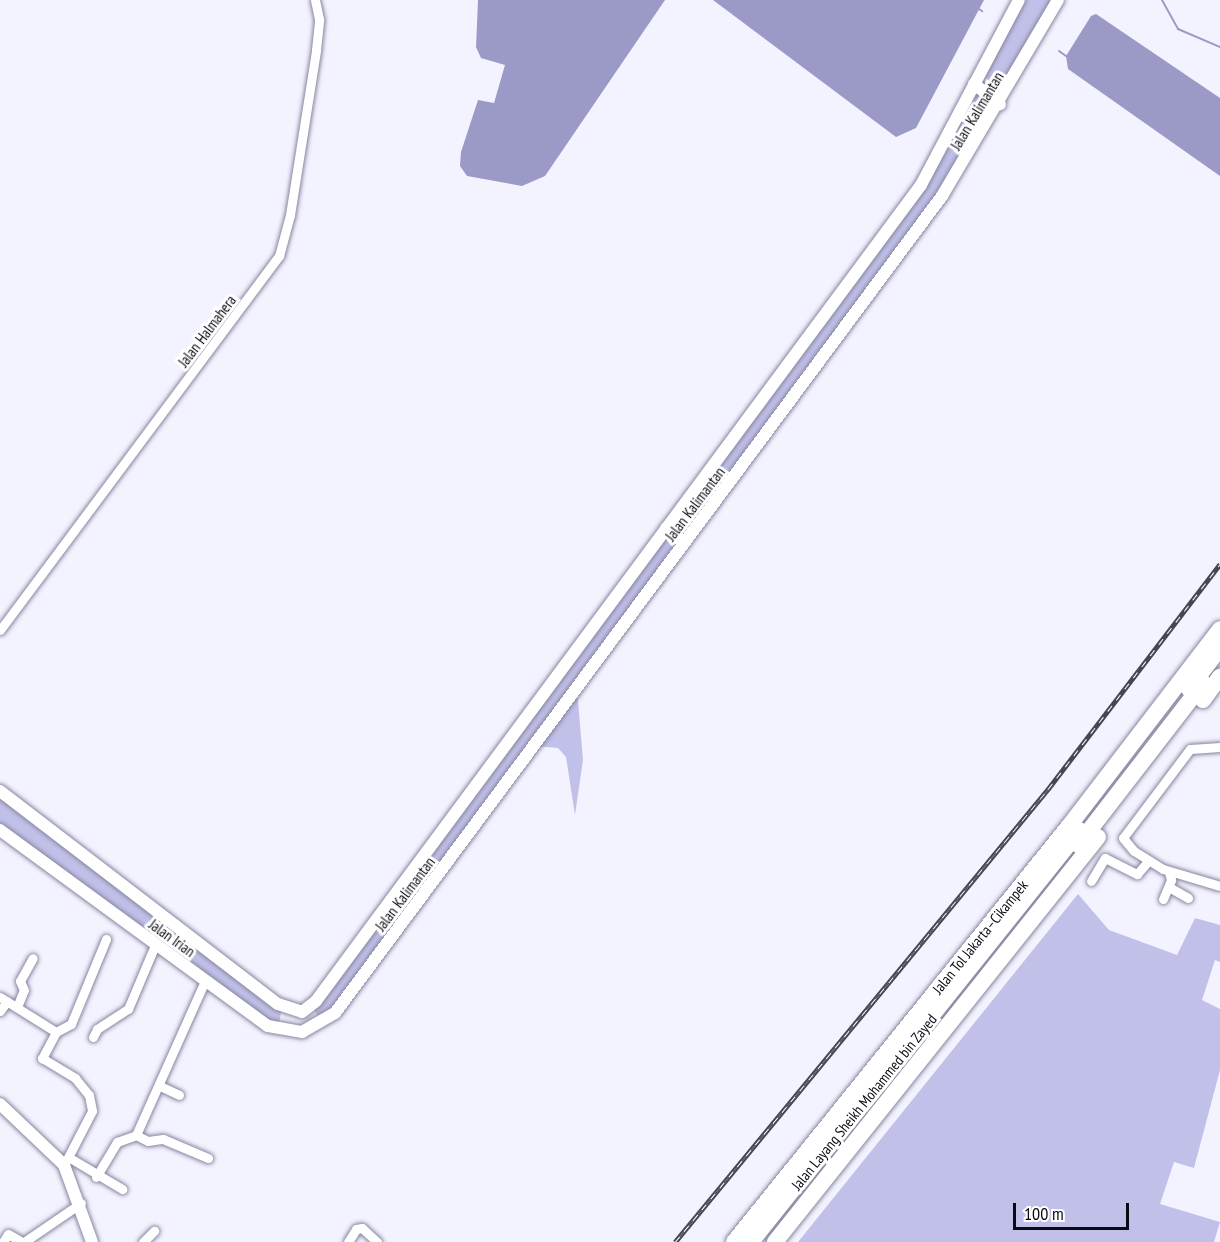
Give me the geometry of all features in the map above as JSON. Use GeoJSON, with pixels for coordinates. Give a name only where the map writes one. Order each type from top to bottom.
{"type":"FeatureCollection","features":[{"type":"Feature","properties":{"kind":"highway","name":"Jalan Tol Jakarta–Cikampek"},"geometry":{"type":"LineString","coordinates":[[734,1242],[1069,826],[1220,628]]}},
{"type":"Feature","properties":{"kind":"highway","name":"Jalan Layang Sheikh Mohammed bin Zayed"},"geometry":{"type":"LineString","coordinates":[[751,1242],[1033,892],[1220,648]]}},
{"type":"Feature","properties":{"kind":"highway","name":"Jalan Layang Sheikh Mohammed bin Zayed"},"geometry":{"type":"LineString","coordinates":[[761,1242],[961,994],[1220,660]]}},
{"type":"Feature","properties":{"kind":"highway","name":"Jalan Tol Jakarta–Cikampek"},"geometry":{"type":"LineString","coordinates":[[775,1242],[1081,859],[1220,677]]}},
{"type":"Feature","properties":{"kind":"street","name":"Jalan Halmahera"},"geometry":{"type":"LineString","coordinates":[[0,630],[266,278],[279,255],[290,215],[316,50],[319,19],[315,0]]}},
{"type":"Feature","properties":{"kind":"street","name":"Jalan Kalimantan"},"geometry":{"type":"LineString","coordinates":[[316,1001],[921,185],[1019,0]]}},
{"type":"Feature","properties":{"kind":"street","name":"Jalan Kalimantan"},"geometry":{"type":"LineString","coordinates":[[335,1013],[942,196],[1000,104],[1058,0]]}},
{"type":"Feature","properties":{"kind":"street"},"geometry":{"type":"LineString","coordinates":[[974,84],[1000,104]]}},
{"type":"Feature","properties":{"kind":"street"},"geometry":{"type":"LineString","coordinates":[[666,528],[684,543]]}},
{"type":"Feature","properties":{"kind":"street"},"geometry":{"type":"LineString","coordinates":[[1220,747],[1190,749],[1123,838],[1149,860],[1169,872],[1220,886]]}},
{"type":"Feature","properties":{"kind":"street","name":"Jalan Irian"},"geometry":{"type":"LineString","coordinates":[[0,791],[279,1004],[302,1012],[316,1001]]}},
{"type":"Feature","properties":{"kind":"street","name":"Jalan Irian"},"geometry":{"type":"LineString","coordinates":[[0,830],[269,1026],[302,1032],[335,1013]]}},
{"type":"Feature","properties":{"kind":"street"},"geometry":{"type":"LineString","coordinates":[[1091,881],[1106,858],[1137,874],[1149,860]]}},
{"type":"Feature","properties":{"kind":"street"},"geometry":{"type":"LineString","coordinates":[[1163,899],[1169,887],[1169,872]]}},
{"type":"Feature","properties":{"kind":"street"},"geometry":{"type":"LineString","coordinates":[[1169,887],[1188,898]]}},
{"type":"Feature","properties":{"kind":"street"},"geometry":{"type":"LineString","coordinates":[[92,1242],[67,1161],[87,1124],[92,1102],[81,1083],[42,1058],[56,1032],[70,1024],[106,939]]}},
{"type":"Feature","properties":{"kind":"street"},"geometry":{"type":"LineString","coordinates":[[93,1037],[98,1029],[128,1009],[155,945]]}},
{"type":"Feature","properties":{"kind":"street"},"geometry":{"type":"LineString","coordinates":[[17,1007],[24,990],[20,981],[33,958]]}},
{"type":"Feature","properties":{"kind":"street"},"geometry":{"type":"LineString","coordinates":[[96,1177],[117,1142],[136,1135],[160,1086],[205,981]]}},
{"type":"Feature","properties":{"kind":"street"},"geometry":{"type":"LineString","coordinates":[[0,1011],[3,999],[56,1032]]}},
{"type":"Feature","properties":{"kind":"street"},"geometry":{"type":"LineString","coordinates":[[316,1001],[313,1007],[317,1015],[323,1018],[335,1013]]}},
{"type":"Feature","properties":{"kind":"street"},"geometry":{"type":"LineString","coordinates":[[269,1026],[279,1023],[283,1017],[279,1004]]}},
{"type":"Feature","properties":{"kind":"street"},"geometry":{"type":"LineString","coordinates":[[160,1086],[179,1095]]}},
{"type":"Feature","properties":{"kind":"street"},"geometry":{"type":"LineString","coordinates":[[0,1104],[67,1161],[122,1189]]}},
{"type":"Feature","properties":{"kind":"street"},"geometry":{"type":"LineString","coordinates":[[136,1135],[148,1141],[163,1139],[208,1158]]}},
{"type":"Feature","properties":{"kind":"street"},"geometry":{"type":"LineString","coordinates":[[0,1226],[5,1238],[23,1242],[81,1203]]}},
{"type":"Feature","properties":{"kind":"street"},"geometry":{"type":"LineString","coordinates":[[348,1242],[356,1229],[362,1228],[376,1242]]}},
{"type":"Feature","properties":{"kind":"street"},"geometry":{"type":"LineString","coordinates":[[143,1242],[154,1231]]}},
{"type":"Feature","properties":{"kind":"shaded area"},"geometry":{"type":"Polygon","coordinates":[[[478,0],[665,0],[545,176],[522,186],[467,176],[460,166],[461,152],[478,100],[494,103],[505,65],[481,58],[476,47],[478,0]]]}},
{"type":"Feature","properties":{"kind":"shaded area"},"geometry":{"type":"Polygon","coordinates":[[[713,0],[984,0],[916,128],[896,137],[713,0]]]}},
{"type":"Feature","properties":{"kind":"shaded area"},"geometry":{"type":"Polygon","coordinates":[[[1019,0],[1058,0],[942,196],[577,689],[583,760],[575,815],[566,757],[558,748],[535,746],[335,1013],[317,1015],[313,1007],[921,185],[1019,0]]]}},
{"type":"Feature","properties":{"kind":"shaded area"},"geometry":{"type":"Polygon","coordinates":[[[1096,14],[1220,98],[1220,176],[1068,69],[1066,56],[1091,16],[1096,14]]]}},
{"type":"Feature","properties":{"kind":"shaded area"},"geometry":{"type":"Polygon","coordinates":[[[0,791],[282,1007],[279,1023],[275,1025],[0,830],[0,791]]]}},
{"type":"Feature","properties":{"kind":"shaded area"},"geometry":{"type":"Polygon","coordinates":[[[1078,894],[1109,930],[1177,955],[1195,918],[1220,925],[1220,962],[1215,960],[1202,1000],[1220,1009],[1220,1070],[1194,1168],[1174,1162],[1160,1204],[1220,1222],[1214,1242],[798,1242],[1078,894]]]}},
{"type":"Feature","properties":{"kind":"waterway"},"geometry":{"type":"LineString","coordinates":[[1162,0],[1178,29],[1220,47]]}},
{"type":"Feature","properties":{"kind":"waterway"},"geometry":{"type":"LineString","coordinates":[[1059,51],[1066,56]]}},
{"type":"Feature","properties":{"kind":"railway"},"geometry":{"type":"LineString","coordinates":[[675,1242],[1048,789],[1220,564]]}}]}
